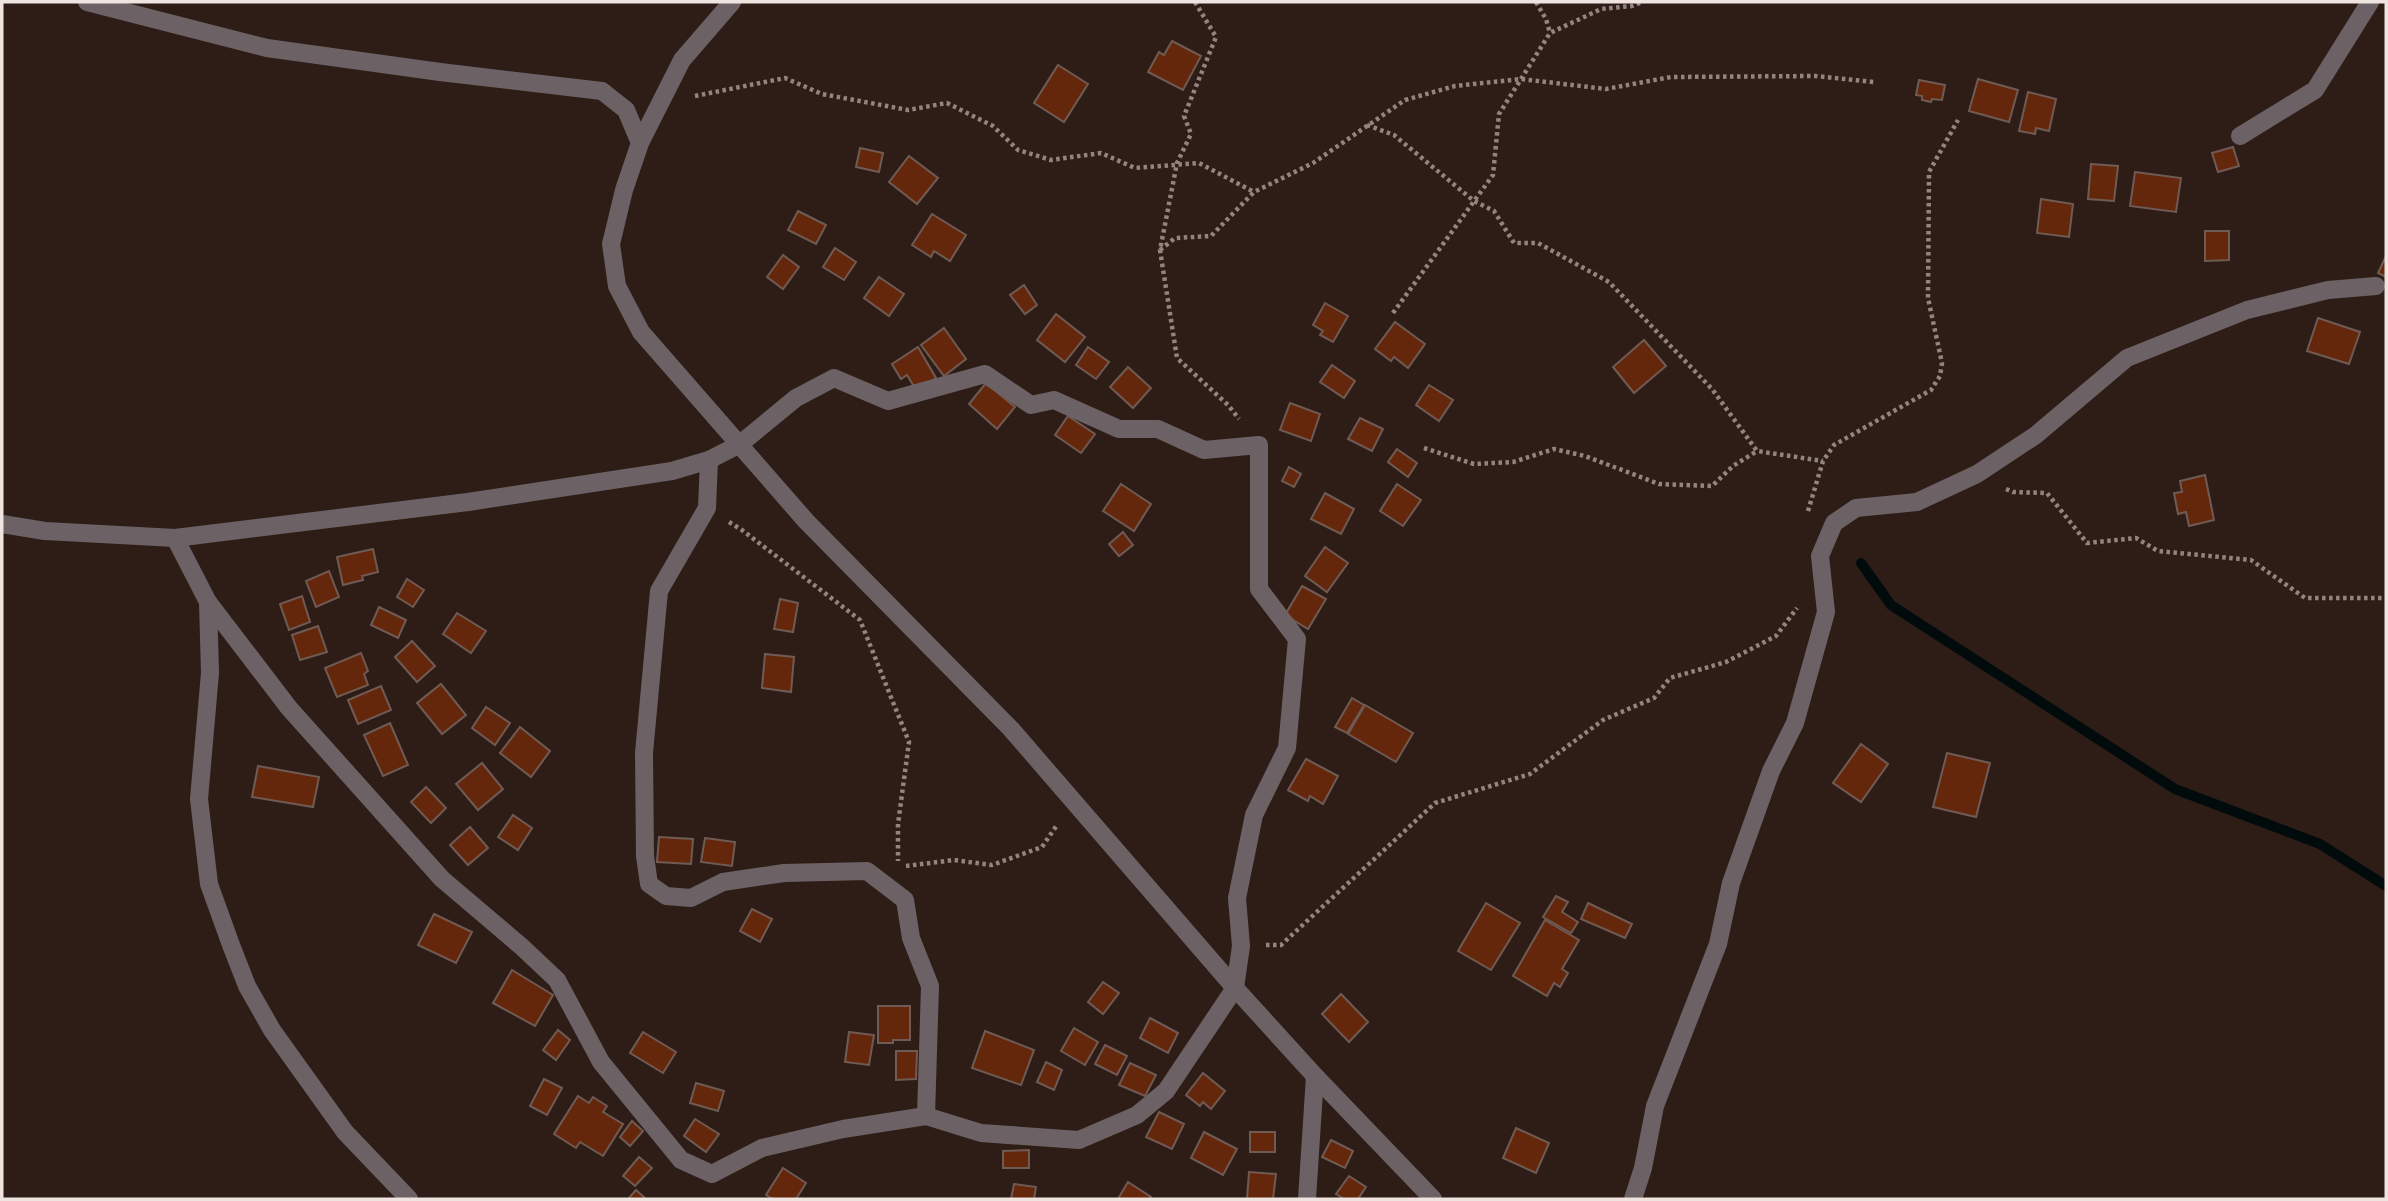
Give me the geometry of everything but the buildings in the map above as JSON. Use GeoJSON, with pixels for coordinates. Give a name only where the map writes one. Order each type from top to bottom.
{"type":"FeatureCollection","features":[{"type":"Feature","properties":{"kind":"street"},"geometry":{"type":"LineString","coordinates":[[87,2],[267,48],[602,91],[626,110],[640,143]]}},
{"type":"Feature","properties":{"kind":"street"},"geometry":{"type":"LineString","coordinates":[[732,2],[682,60],[640,143],[624,190],[611,244],[617,286],[641,331],[806,521],[1011,729],[1315,1076],[1433,1199]]}},
{"type":"Feature","properties":{"kind":"street"},"geometry":{"type":"LineString","coordinates":[[2240,136],[2315,90],[2370,2]]}},
{"type":"Feature","properties":{"kind":"street"},"geometry":{"type":"LineString","coordinates":[[1633,1199],[1643,1167],[1655,1106],[1718,944],[1731,883],[1771,771],[1795,723],[1826,612],[1820,556],[1834,523],[1856,508],[1917,502],[1977,474],[2036,435],[2127,358],[2247,310],[2328,290],[2376,286]]}},
{"type":"Feature","properties":{"kind":"street"},"geometry":{"type":"LineString","coordinates":[[2,524],[45,531],[175,538],[468,502],[672,471],[709,460],[740,444],[796,398],[834,378],[888,401],[985,374],[1031,405],[1054,400],[1119,429],[1158,429],[1204,450],[1259,445],[1259,589],[1297,639],[1287,748],[1254,815],[1237,898],[1241,946],[1236,988],[1166,1091],[1137,1115],[1079,1140],[982,1133],[926,1116],[843,1129],[762,1148],[712,1174],[681,1160],[601,1062],[557,981],[522,947],[442,879],[289,708],[208,602],[175,538]]}},
{"type":"Feature","properties":{"kind":"street"},"geometry":{"type":"LineString","coordinates":[[709,460],[706,508],[659,591],[644,753],[645,856],[649,884],[666,896],[691,898],[723,882],[772,875],[867,871],[905,900],[911,938],[930,986],[926,1116]]}},
{"type":"Feature","properties":{"kind":"street"},"geometry":{"type":"LineString","coordinates":[[208,602],[210,673],[199,799],[209,884],[247,986],[272,1030],[345,1132],[409,1199]]}},
{"type":"Feature","properties":{"kind":"street"},"geometry":{"type":"LineString","coordinates":[[1307,1199],[1315,1076]]}},
{"type":"Feature","properties":{"kind":"path"},"geometry":{"type":"LineString","coordinates":[[1195,2],[1216,37],[1184,116],[1191,134],[1177,163],[1160,250],[1177,358],[1228,405],[1259,445]]}},
{"type":"Feature","properties":{"kind":"path"},"geometry":{"type":"LineString","coordinates":[[1536,2],[1546,19],[1550,33]]}},
{"type":"Feature","properties":{"kind":"path"},"geometry":{"type":"LineString","coordinates":[[1393,313],[1493,175],[1499,114],[1550,33],[1601,9],[1632,6],[1642,2]]}},
{"type":"Feature","properties":{"kind":"path"},"geometry":{"type":"LineString","coordinates":[[1160,250],[1175,238],[1211,236],[1254,192],[1313,163],[1366,124],[1405,100],[1455,86],[1521,79],[1605,89],[1671,77],[1815,76],[1874,82]]}},
{"type":"Feature","properties":{"kind":"path"},"geometry":{"type":"LineString","coordinates":[[658,103],[785,78],[822,94],[908,110],[947,103],[993,126],[1018,149],[1051,160],[1101,153],[1135,168],[1199,163],[1254,192]]}},
{"type":"Feature","properties":{"kind":"path"},"geometry":{"type":"LineString","coordinates":[[1820,556],[1807,510],[1823,461],[1835,445],[1931,390],[1940,376],[1942,363],[1928,298],[1930,172],[1958,120]]}},
{"type":"Feature","properties":{"kind":"path"},"geometry":{"type":"LineString","coordinates":[[1366,124],[1394,135],[1474,201],[1494,211],[1514,243],[1538,243],[1609,282],[1712,389],[1757,451]]}},
{"type":"Feature","properties":{"kind":"path"},"geometry":{"type":"LineString","coordinates":[[1424,448],[1474,464],[1513,462],[1554,449],[1585,456],[1659,484],[1712,486],[1733,466],[1757,451],[1823,461]]}},
{"type":"Feature","properties":{"kind":"path"},"geometry":{"type":"LineString","coordinates":[[1977,474],[2013,492],[2047,493],[2087,542],[2136,538],[2158,551],[2250,560],[2305,598],[2386,598]]}},
{"type":"Feature","properties":{"kind":"path"},"geometry":{"type":"LineString","coordinates":[[706,508],[743,530],[860,620],[909,742],[898,824],[898,867],[954,860],[992,865],[1042,847],[1074,801]]}},
{"type":"Feature","properties":{"kind":"path"},"geometry":{"type":"LineString","coordinates":[[1241,946],[1281,944],[1435,803],[1530,774],[1603,720],[1654,698],[1670,678],[1726,662],[1776,636],[1802,601]]}},
{"type":"Feature","properties":{"kind":"waterway"},"geometry":{"type":"LineString","coordinates":[[1861,563],[1891,605],[2175,789],[2320,844],[2386,886]]}}]}
